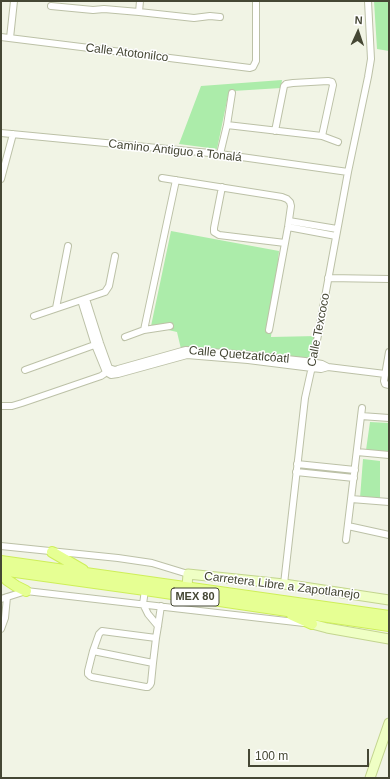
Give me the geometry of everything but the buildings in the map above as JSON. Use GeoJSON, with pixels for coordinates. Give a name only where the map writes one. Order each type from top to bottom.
{"type":"FeatureCollection","features":[{"type":"Feature","properties":{"kind":"main road"},"geometry":{"type":"LineString","coordinates":[[52,552],[88,573]]}},
{"type":"Feature","properties":{"kind":"main road","name":"Carretera Libre a Zapotlanejo"},"geometry":{"type":"LineString","coordinates":[[1,561],[389,616]]}},
{"type":"Feature","properties":{"kind":"main road"},"geometry":{"type":"LineString","coordinates":[[1,571],[7,580],[26,591]]}},
{"type":"Feature","properties":{"kind":"main road","name":"Carretera Libre a Zapotlanejo"},"geometry":{"type":"LineString","coordinates":[[1,571],[145,590],[389,626]]}},
{"type":"Feature","properties":{"kind":"main road"},"geometry":{"type":"LineString","coordinates":[[281,610],[312,624]]}},
{"type":"Feature","properties":{"kind":"street"},"geometry":{"type":"LineString","coordinates":[[10,38],[14,1]]}},
{"type":"Feature","properties":{"kind":"street"},"geometry":{"type":"LineString","coordinates":[[139,12],[140,1]]}},
{"type":"Feature","properties":{"kind":"street","name":"Calle Atotonilco"},"geometry":{"type":"LineString","coordinates":[[1,37],[247,68],[253,67],[256,62],[256,1]]}},
{"type":"Feature","properties":{"kind":"street","name":"Calle Texcoco"},"geometry":{"type":"LineString","coordinates":[[284,584],[305,398],[348,172],[368,77],[370,59],[368,1]]}},
{"type":"Feature","properties":{"kind":"street"},"geometry":{"type":"LineString","coordinates":[[51,6],[93,10],[104,9],[194,18],[220,16]]}},
{"type":"Feature","properties":{"kind":"street"},"geometry":{"type":"LineString","coordinates":[[275,131],[283,89],[286,84],[293,82],[328,81],[332,82],[332,85],[322,136]]}},
{"type":"Feature","properties":{"kind":"street"},"geometry":{"type":"LineString","coordinates":[[220,154],[227,125],[232,93]]}},
{"type":"Feature","properties":{"kind":"street"},"geometry":{"type":"LineString","coordinates":[[227,125],[322,136],[338,142]]}},
{"type":"Feature","properties":{"kind":"street","name":"Camino Antiguo a Tonalá"},"geometry":{"type":"LineString","coordinates":[[1,133],[220,154],[348,172]]}},
{"type":"Feature","properties":{"kind":"street"},"geometry":{"type":"LineString","coordinates":[[1,179],[13,134]]}},
{"type":"Feature","properties":{"kind":"street"},"geometry":{"type":"LineString","coordinates":[[162,178],[282,197],[290,202],[291,206],[285,243],[269,330]]}},
{"type":"Feature","properties":{"kind":"street"},"geometry":{"type":"LineString","coordinates":[[144,330],[176,180]]}},
{"type":"Feature","properties":{"kind":"street"},"geometry":{"type":"LineString","coordinates":[[222,187],[214,232],[219,235],[285,243]]}},
{"type":"Feature","properties":{"kind":"street"},"geometry":{"type":"LineString","coordinates":[[288,224],[337,229]]}},
{"type":"Feature","properties":{"kind":"street"},"geometry":{"type":"LineString","coordinates":[[288,224],[336,236]]}},
{"type":"Feature","properties":{"kind":"street"},"geometry":{"type":"LineString","coordinates":[[56,308],[68,246]]}},
{"type":"Feature","properties":{"kind":"street"},"geometry":{"type":"LineString","coordinates":[[34,316],[105,292],[109,286],[115,256]]}},
{"type":"Feature","properties":{"kind":"street"},"geometry":{"type":"LineString","coordinates":[[328,278],[389,279]]}},
{"type":"Feature","properties":{"kind":"street"},"geometry":{"type":"LineString","coordinates":[[83,300],[107,370]]}},
{"type":"Feature","properties":{"kind":"street"},"geometry":{"type":"LineString","coordinates":[[125,337],[144,330],[170,326]]}},
{"type":"Feature","properties":{"kind":"street"},"geometry":{"type":"LineString","coordinates":[[25,370],[97,344]]}},
{"type":"Feature","properties":{"kind":"street","name":"Calle Quetzatlcóatl"},"geometry":{"type":"LineString","coordinates":[[1,406],[22,403],[102,376],[107,370],[115,370],[186,350],[275,358],[312,365],[322,364],[328,367],[385,374]]}},
{"type":"Feature","properties":{"kind":"street"},"geometry":{"type":"LineString","coordinates":[[387,385],[384,381],[389,352]]}},
{"type":"Feature","properties":{"kind":"street"},"geometry":{"type":"LineString","coordinates":[[346,540],[362,408]]}},
{"type":"Feature","properties":{"kind":"street"},"geometry":{"type":"LineString","coordinates":[[361,416],[389,418]]}},
{"type":"Feature","properties":{"kind":"street"},"geometry":{"type":"LineString","coordinates":[[357,452],[389,455]]}},
{"type":"Feature","properties":{"kind":"street"},"geometry":{"type":"LineString","coordinates":[[297,464],[355,470]]}},
{"type":"Feature","properties":{"kind":"street"},"geometry":{"type":"LineString","coordinates":[[296,472],[354,478]]}},
{"type":"Feature","properties":{"kind":"street"},"geometry":{"type":"LineString","coordinates":[[351,499],[389,502]]}},
{"type":"Feature","properties":{"kind":"street"},"geometry":{"type":"LineString","coordinates":[[348,526],[389,535]]}},
{"type":"Feature","properties":{"kind":"street"},"geometry":{"type":"LineString","coordinates":[[1,546],[118,558],[152,564],[188,574]]}},
{"type":"Feature","properties":{"kind":"street","name":"Carretera Libre a Zapotlanejo"},"geometry":{"type":"LineString","coordinates":[[186,587],[188,574],[284,584],[389,600]]}},
{"type":"Feature","properties":{"kind":"street"},"geometry":{"type":"LineString","coordinates":[[145,590],[143,604],[148,614],[158,626]]}},
{"type":"Feature","properties":{"kind":"street"},"geometry":{"type":"LineString","coordinates":[[1,629],[5,618],[4,598],[26,591],[312,624],[389,639]]}},
{"type":"Feature","properties":{"kind":"street"},"geometry":{"type":"LineString","coordinates":[[156,638],[102,631],[99,634],[93,652],[88,671],[90,676],[148,687],[151,683],[161,606]]}},
{"type":"Feature","properties":{"kind":"street"},"geometry":{"type":"LineString","coordinates":[[93,652],[153,663]]}},
{"type":"Feature","properties":{"kind":"street"},"geometry":{"type":"LineString","coordinates":[[370,778],[386,743],[389,723]]}},
{"type":"Feature","properties":{"kind":"green space"},"geometry":{"type":"Polygon","coordinates":[[[374,1],[389,1],[389,51],[377,49],[374,1]]]}},
{"type":"Feature","properties":{"kind":"green space"},"geometry":{"type":"Polygon","coordinates":[[[282,80],[281,88],[233,91],[228,96],[217,149],[179,144],[201,86],[282,80]]]}},
{"type":"Feature","properties":{"kind":"green space"},"geometry":{"type":"Polygon","coordinates":[[[171,231],[279,251],[271,337],[317,336],[312,358],[181,349],[177,332],[151,326],[171,231]]]}},
{"type":"Feature","properties":{"kind":"green space"},"geometry":{"type":"Polygon","coordinates":[[[370,422],[389,423],[389,452],[366,450],[370,422]]]}},
{"type":"Feature","properties":{"kind":"green space"},"geometry":{"type":"Polygon","coordinates":[[[363,459],[380,461],[380,499],[360,498],[363,459]]]}}]}
